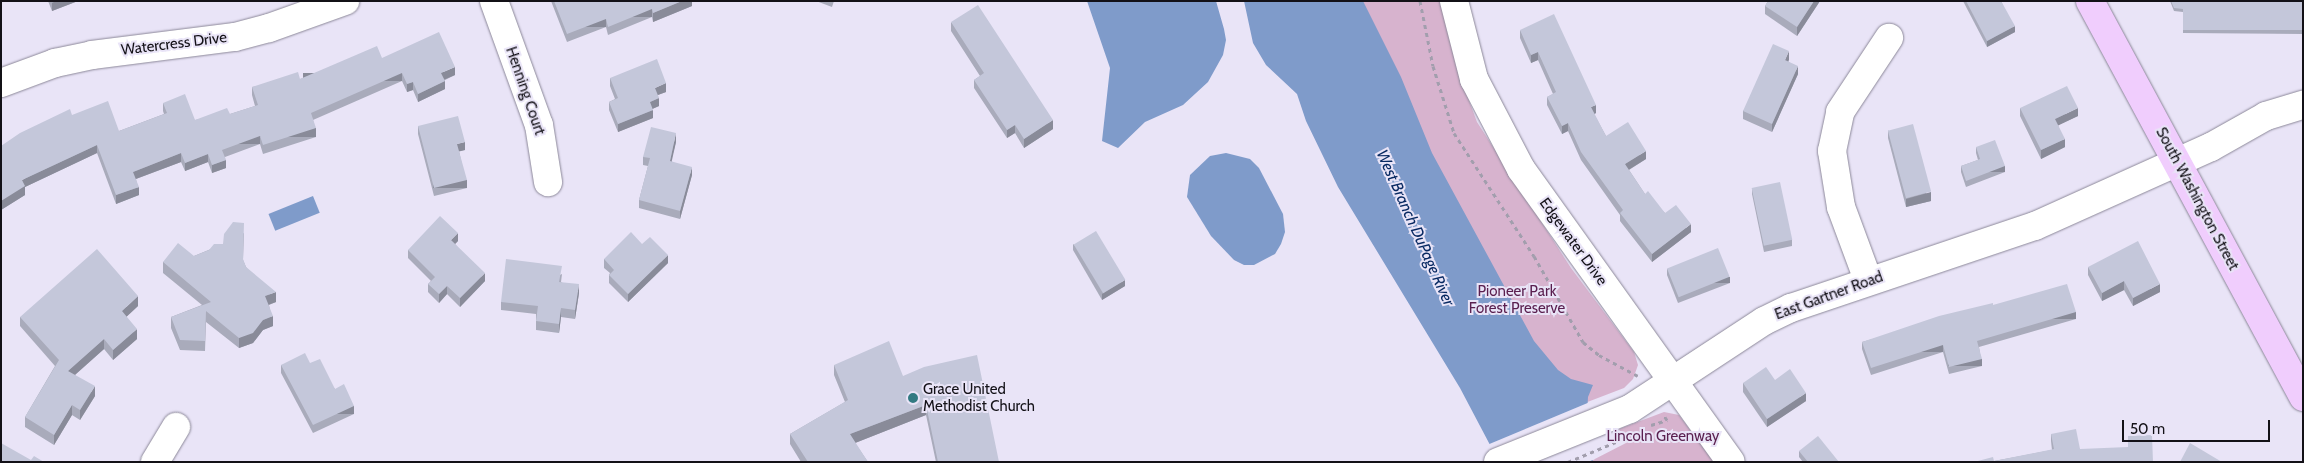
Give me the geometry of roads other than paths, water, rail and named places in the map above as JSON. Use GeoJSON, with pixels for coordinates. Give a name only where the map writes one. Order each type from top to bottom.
{"type":"FeatureCollection","features":[{"type":"Feature","properties":{"kind":"main road","name":"South Washington Street"},"geometry":{"type":"LineString","coordinates":[[2090,1],[2303,397]]}},
{"type":"Feature","properties":{"kind":"street","name":"Watercress Drive"},"geometry":{"type":"LineString","coordinates":[[1,83],[55,63],[92,54],[235,37],[269,28],[345,1]]}},
{"type":"Feature","properties":{"kind":"street","name":"Henning Court"},"geometry":{"type":"LineString","coordinates":[[494,1],[539,125],[548,182]]}},
{"type":"Feature","properties":{"kind":"street","name":"Edgewater Drive"},"geometry":{"type":"LineString","coordinates":[[1454,1],[1474,79],[1502,138],[1521,169],[1731,462]]}},
{"type":"Feature","properties":{"kind":"street"},"geometry":{"type":"LineString","coordinates":[[1868,280],[1841,207],[1832,151],[1840,112],[1889,38]]}},
{"type":"Feature","properties":{"kind":"street","name":"East Gartner Road"},"geometry":{"type":"LineString","coordinates":[[1498,462],[1630,409],[1674,383],[1764,321],[1868,280],[2035,226],[2177,162],[2266,116],[2303,105]]}},
{"type":"Feature","properties":{"kind":"street"},"geometry":{"type":"LineString","coordinates":[[154,462],[176,427]]}},
{"type":"Feature","properties":{"kind":"water"},"geometry":{"type":"Polygon","coordinates":[[[1087,1],[1216,1],[1224,29],[1226,40],[1223,55],[1208,82],[1183,105],[1145,122],[1118,148],[1102,141],[1110,68],[1087,1]]]}},
{"type":"Feature","properties":{"kind":"water","name":"West Branch DuPage River"},"geometry":{"type":"Polygon","coordinates":[[[1244,1],[1363,1],[1401,77],[1432,153],[1534,341],[1558,370],[1571,379],[1593,385],[1588,397],[1586,431],[1593,462],[1499,462],[1460,388],[1338,187],[1306,121],[1297,94],[1266,65],[1253,43],[1244,1]]]}},
{"type":"Feature","properties":{"kind":"water"},"geometry":{"type":"Polygon","coordinates":[[[1226,153],[1250,159],[1259,168],[1283,214],[1285,232],[1281,244],[1275,254],[1254,265],[1244,265],[1234,260],[1211,236],[1187,197],[1190,175],[1210,156],[1226,153]]]}},
{"type":"Feature","properties":{"kind":"water"},"geometry":{"type":"Polygon","coordinates":[[[313,196],[320,213],[275,231],[268,214],[313,196]]]}},
{"type":"Feature","properties":{"kind":"place","name":"Grace United Methodist Church"},"geometry":{"type":"Point","coordinates":[913,398]}},
{"type":"Feature","properties":{"kind":"park label","name":"Pioneer Park Forest Preserve"},"geometry":{"type":"Point","coordinates":[1517,300]}},
{"type":"Feature","properties":{"kind":"park label","name":"Lincoln Greenway"},"geometry":{"type":"Point","coordinates":[1663,437]}}]}
